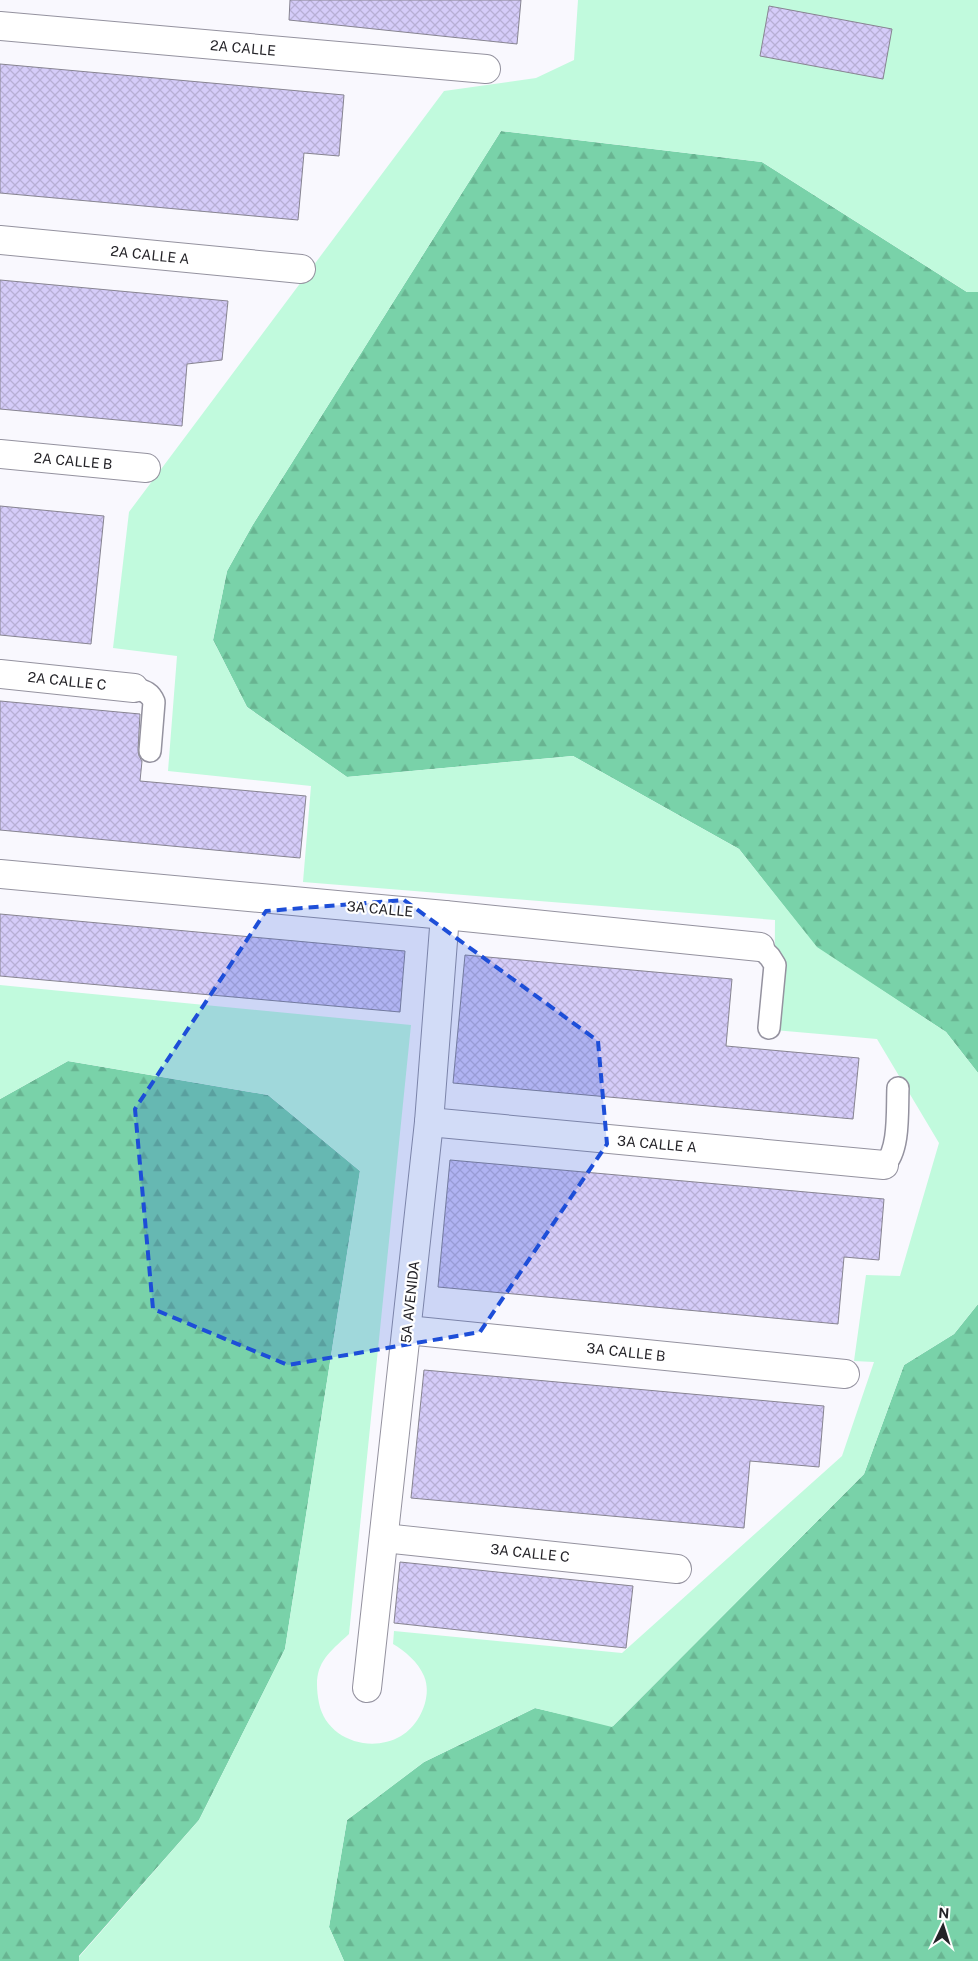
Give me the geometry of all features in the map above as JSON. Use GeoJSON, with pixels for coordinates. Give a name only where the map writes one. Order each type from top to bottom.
{"type":"FeatureCollection","features":[{"type":"Feature","properties":{"kind":"street","name":"2A CALLE"},"geometry":{"type":"LineString","coordinates":[[0,26],[486,69]]}},
{"type":"Feature","properties":{"kind":"street","name":"2A CALLE A"},"geometry":{"type":"LineString","coordinates":[[0,240],[301,269]]}},
{"type":"Feature","properties":{"kind":"street","name":"2A CALLE B"},"geometry":{"type":"LineString","coordinates":[[0,454],[146,468]]}},
{"type":"Feature","properties":{"kind":"street","name":"2A CALLE C"},"geometry":{"type":"LineString","coordinates":[[0,674],[134,688]]}},
{"type":"Feature","properties":{"kind":"street","name":"3A CALLE"},"geometry":{"type":"LineString","coordinates":[[0,874],[445,915],[760,947]]}},
{"type":"Feature","properties":{"kind":"street","name":"5A AVENIDA"},"geometry":{"type":"LineString","coordinates":[[367,1688],[429,1122],[445,915]]}},
{"type":"Feature","properties":{"kind":"street","name":"3A CALLE A"},"geometry":{"type":"LineString","coordinates":[[429,1122],[884,1165]]}},
{"type":"Feature","properties":{"kind":"street","name":"3A CALLE B"},"geometry":{"type":"LineString","coordinates":[[407,1330],[845,1374]]}},
{"type":"Feature","properties":{"kind":"street","name":"3A CALLE C"},"geometry":{"type":"LineString","coordinates":[[384,1538],[677,1569]]}},
{"type":"Feature","properties":{"kind":"lane"},"geometry":{"type":"LineString","coordinates":[[134,688],[147,692],[152,696],[154,702],[150,751]]}},
{"type":"Feature","properties":{"kind":"lane"},"geometry":{"type":"LineString","coordinates":[[760,947],[775,965],[769,1028]]}},
{"type":"Feature","properties":{"kind":"lane"},"geometry":{"type":"LineString","coordinates":[[884,1165],[890,1160],[895,1139],[898,1088]]}},
{"type":"Feature","properties":{"kind":"highlighted area"},"geometry":{"type":"Polygon","coordinates":[[[404,900],[598,1041],[607,1144],[480,1332],[288,1365],[153,1309],[135,1109],[266,911],[404,900]]]}},
{"type":"Feature","properties":{"kind":"green space"},"geometry":{"type":"Polygon","coordinates":[[[578,0],[978,0],[978,292],[967,292],[762,162],[501,131],[252,526],[227,571],[213,640],[247,707],[347,777],[573,756],[739,849],[817,947],[946,1032],[978,1073],[978,1304],[954,1334],[904,1365],[864,1474],[612,1727],[535,1708],[424,1762],[347,1820],[329,1927],[344,1961],[79,1961],[79,1957],[199,1820],[285,1649],[360,1171],[268,1095],[68,1061],[0,1099],[0,985],[411,1025],[349,1634],[322,1663],[317,1680],[319,1703],[323,1715],[330,1726],[351,1740],[363,1743],[376,1744],[401,1736],[419,1718],[423,1710],[427,1693],[424,1676],[411,1657],[393,1644],[394,1631],[622,1653],[842,1456],[874,1362],[854,1361],[866,1275],[900,1276],[939,1143],[877,1039],[774,1030],[775,920],[303,882],[311,786],[168,771],[177,656],[113,648],[129,512],[444,91],[536,78],[574,60],[578,0]]]}},
{"type":"Feature","properties":{"kind":"green space"},"geometry":{"type":"Polygon","coordinates":[[[501,131],[762,162],[967,292],[978,292],[978,1073],[946,1032],[817,948],[739,849],[573,756],[347,777],[247,707],[213,640],[227,571],[252,526],[501,131]]]}},
{"type":"Feature","properties":{"kind":"green space"},"geometry":{"type":"Polygon","coordinates":[[[68,1061],[268,1095],[360,1171],[285,1649],[199,1820],[79,1956],[79,1961],[0,1961],[0,1099],[68,1061]]]}},
{"type":"Feature","properties":{"kind":"green space"},"geometry":{"type":"Polygon","coordinates":[[[978,1304],[978,1961],[344,1961],[329,1927],[347,1820],[424,1762],[535,1708],[613,1726],[864,1474],[904,1365],[954,1334],[978,1304]]]}},
{"type":"Feature","properties":{"kind":"building"},"geometry":{"type":"Polygon","coordinates":[[[290,0],[521,0],[517,44],[289,20],[290,0]]]}},
{"type":"Feature","properties":{"kind":"building"},"geometry":{"type":"Polygon","coordinates":[[[769,6],[892,29],[883,79],[760,56],[769,6]]]}},
{"type":"Feature","properties":{"kind":"building"},"geometry":{"type":"Polygon","coordinates":[[[0,64],[344,95],[339,156],[304,153],[298,220],[0,193],[0,64]]]}},
{"type":"Feature","properties":{"kind":"building"},"geometry":{"type":"Polygon","coordinates":[[[0,280],[228,301],[222,360],[187,364],[182,426],[0,409],[0,280]]]}},
{"type":"Feature","properties":{"kind":"building"},"geometry":{"type":"Polygon","coordinates":[[[0,506],[104,516],[91,644],[0,635],[0,506]]]}},
{"type":"Feature","properties":{"kind":"building"},"geometry":{"type":"Polygon","coordinates":[[[0,701],[140,714],[138,750],[142,761],[140,781],[306,796],[300,858],[0,830],[0,701]]]}},
{"type":"Feature","properties":{"kind":"building"},"geometry":{"type":"Polygon","coordinates":[[[0,914],[405,951],[400,1012],[0,976],[0,914]]]}},
{"type":"Feature","properties":{"kind":"building"},"geometry":{"type":"Polygon","coordinates":[[[465,955],[732,979],[726,1046],[859,1058],[853,1119],[453,1083],[465,955]]]}},
{"type":"Feature","properties":{"kind":"building"},"geometry":{"type":"Polygon","coordinates":[[[450,1160],[884,1199],[879,1260],[844,1257],[838,1324],[438,1287],[450,1160]]]}},
{"type":"Feature","properties":{"kind":"building"},"geometry":{"type":"Polygon","coordinates":[[[424,1370],[824,1406],[819,1467],[750,1461],[744,1528],[411,1498],[424,1370]]]}},
{"type":"Feature","properties":{"kind":"building"},"geometry":{"type":"Polygon","coordinates":[[[400,1562],[633,1586],[626,1648],[394,1623],[400,1562]]]}}]}
